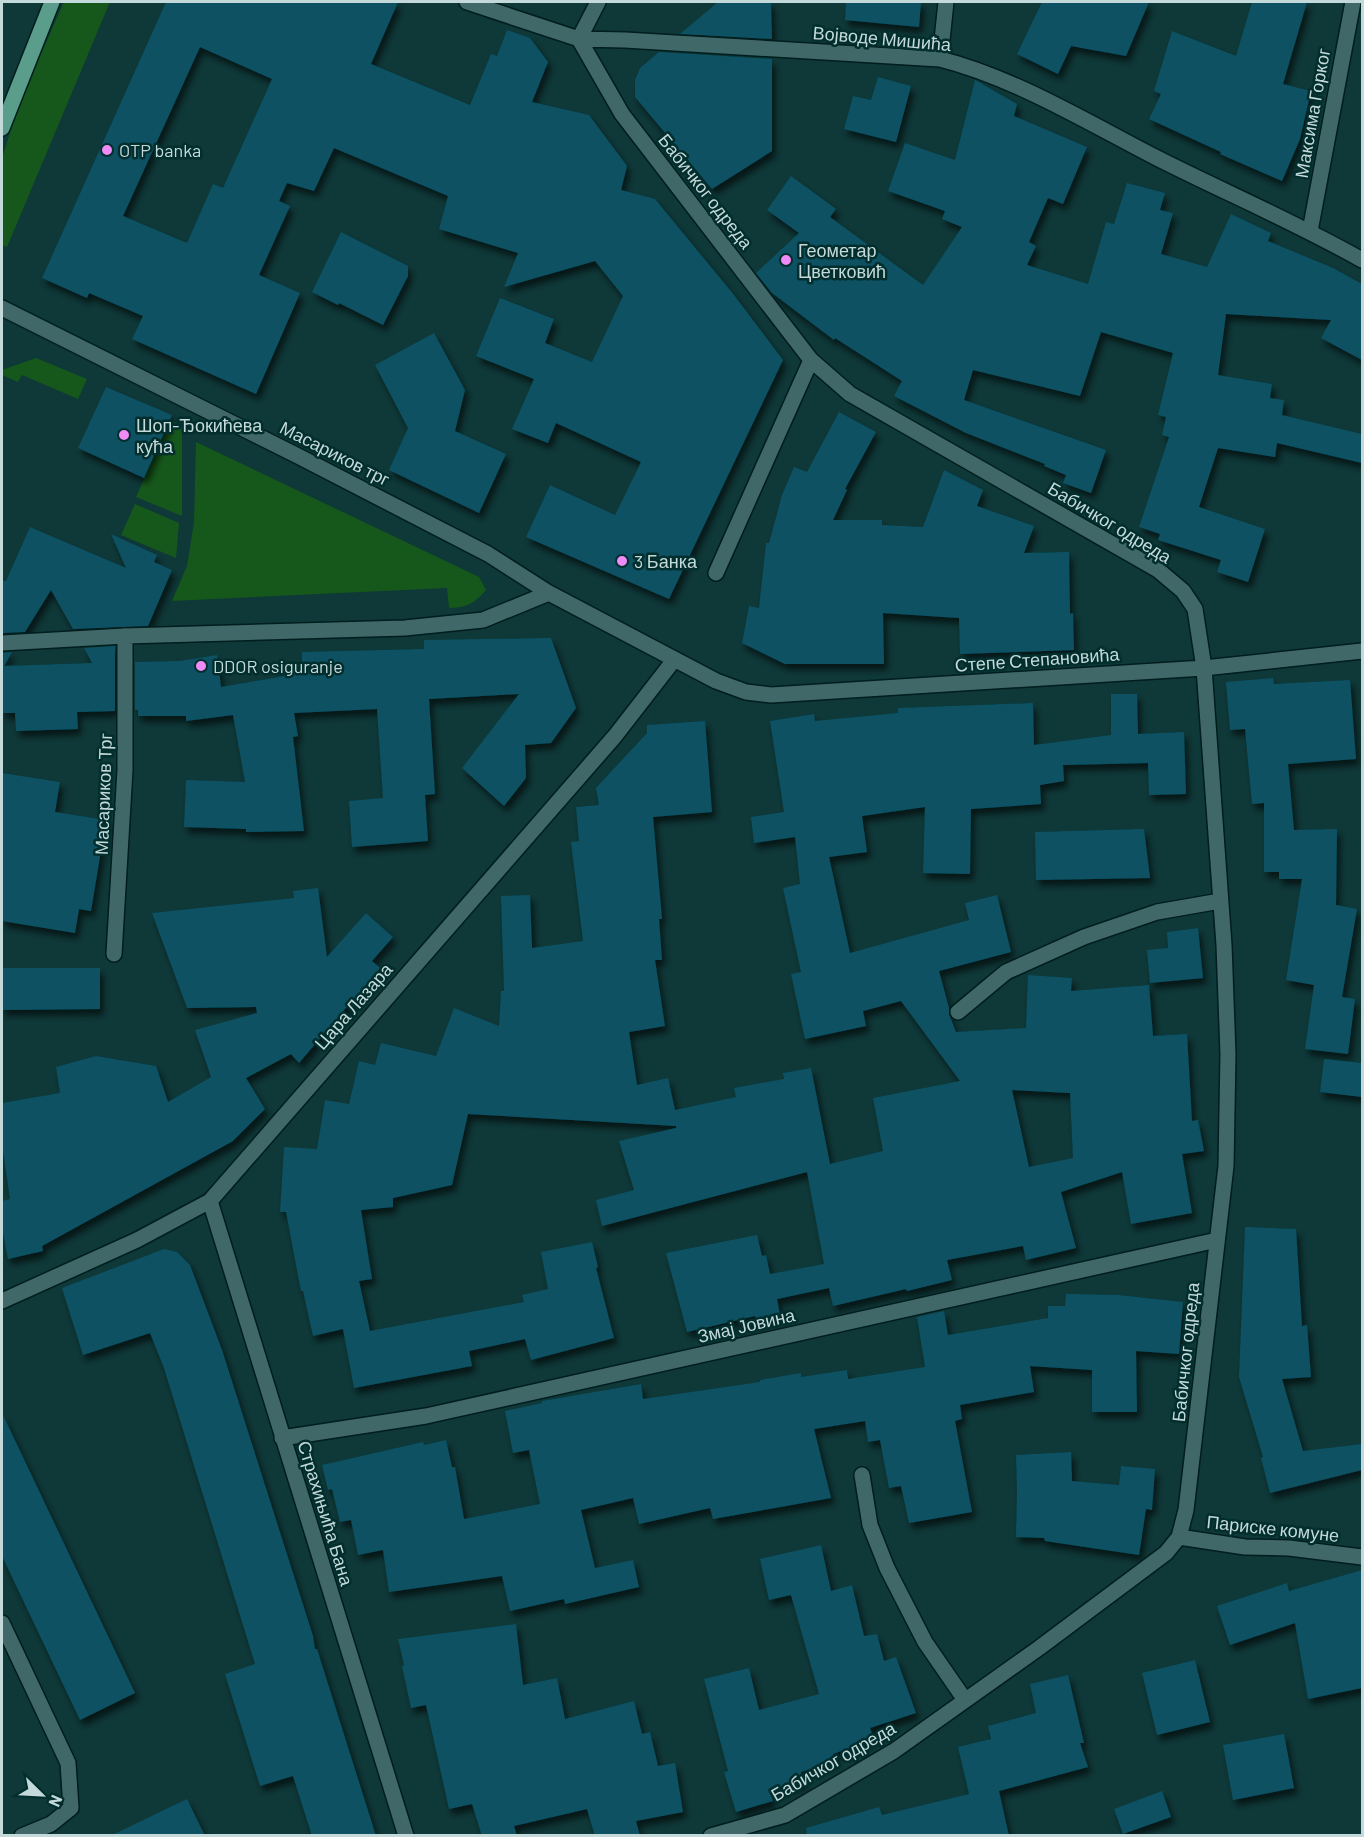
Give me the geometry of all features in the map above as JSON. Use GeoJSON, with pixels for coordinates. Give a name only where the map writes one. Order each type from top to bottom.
{"type":"FeatureCollection","features":[{"type":"Feature","properties":{"kind":"main road"},"geometry":{"type":"LineString","coordinates":[[2,128],[52,2]]}},
{"type":"Feature","properties":{"kind":"street","name":"Војводе Мишића"},"geometry":{"type":"LineString","coordinates":[[467,2],[579,39],[625,39],[940,59],[964,65],[1006,81],[1160,159],[1310,231],[1362,260]]}},
{"type":"Feature","properties":{"kind":"street"},"geometry":{"type":"LineString","coordinates":[[579,39],[598,2]]}},
{"type":"Feature","properties":{"kind":"street"},"geometry":{"type":"LineString","coordinates":[[940,59],[946,2]]}},
{"type":"Feature","properties":{"kind":"street","name":"Максима Горког"},"geometry":{"type":"LineString","coordinates":[[1310,231],[1353,2]]}},
{"type":"Feature","properties":{"kind":"street","name":"Бабичког одреда"},"geometry":{"type":"LineString","coordinates":[[579,39],[622,114],[811,360],[850,394],[1158,570],[1183,591],[1195,609],[1204,668],[1228,1054],[1226,1166],[1186,1510],[1179,1537],[1166,1553],[1039,1648],[894,1751],[785,1815],[711,1836]]}},
{"type":"Feature","properties":{"kind":"street","name":"Масариков трг"},"geometry":{"type":"LineString","coordinates":[[2,308],[488,554],[549,593],[716,681]]}},
{"type":"Feature","properties":{"kind":"street"},"geometry":{"type":"LineString","coordinates":[[716,573],[811,360]]}},
{"type":"Feature","properties":{"kind":"street"},"geometry":{"type":"LineString","coordinates":[[2,643],[125,636],[405,628],[483,620],[549,593]]}},
{"type":"Feature","properties":{"kind":"street","name":"Масариков Трг"},"geometry":{"type":"LineString","coordinates":[[114,954],[125,770],[125,636]]}},
{"type":"Feature","properties":{"kind":"street","name":"Степе Степановића"},"geometry":{"type":"LineString","coordinates":[[716,681],[746,693],[771,695],[1204,668],[1362,651]]}},
{"type":"Feature","properties":{"kind":"street","name":"Цара Лазара"},"geometry":{"type":"LineString","coordinates":[[2,1301],[137,1240],[210,1201],[615,736],[674,660]]}},
{"type":"Feature","properties":{"kind":"street"},"geometry":{"type":"LineString","coordinates":[[958,1012],[1006,972],[1084,938],[1157,912],[1220,901]]}},
{"type":"Feature","properties":{"kind":"street","name":"Страхињића Бана"},"geometry":{"type":"LineString","coordinates":[[210,1201],[406,1836]]}},
{"type":"Feature","properties":{"kind":"street","name":"Змај Јовина"},"geometry":{"type":"LineString","coordinates":[[282,1438],[426,1416],[1217,1240]]}},
{"type":"Feature","properties":{"kind":"street"},"geometry":{"type":"LineString","coordinates":[[862,1475],[870,1525],[887,1568],[925,1642],[965,1700]]}},
{"type":"Feature","properties":{"kind":"street","name":"Париске комуне"},"geometry":{"type":"LineString","coordinates":[[1179,1537],[1245,1547],[1289,1548],[1362,1557]]}},
{"type":"Feature","properties":{"kind":"street"},"geometry":{"type":"LineString","coordinates":[[2,1623],[68,1763],[70,1808],[51,1824],[22,1836]]}},
{"type":"Feature","properties":{"kind":"green space"},"geometry":{"type":"Polygon","coordinates":[[[64,2],[110,2],[7,247],[2,245],[2,158],[21,99],[64,2]]]}},
{"type":"Feature","properties":{"kind":"green space"},"geometry":{"type":"Polygon","coordinates":[[[36,358],[87,379],[78,399],[22,375],[18,382],[2,375],[2,370],[36,358]]]}},
{"type":"Feature","properties":{"kind":"green space"},"geometry":{"type":"Polygon","coordinates":[[[170,420],[182,426],[182,516],[136,497],[170,420]]]}},
{"type":"Feature","properties":{"kind":"green space"},"geometry":{"type":"Polygon","coordinates":[[[196,442],[479,577],[486,590],[470,604],[449,608],[447,588],[172,601],[187,566],[194,522],[196,442]]]}},
{"type":"Feature","properties":{"kind":"green space"},"geometry":{"type":"Polygon","coordinates":[[[135,504],[179,523],[176,558],[121,535],[135,504]]]}},
{"type":"Feature","properties":{"kind":"building"},"geometry":{"type":"Polygon","coordinates":[[[166,2],[398,2],[371,64],[470,105],[491,54],[497,56],[507,30],[530,38],[548,62],[532,102],[589,115],[627,166],[621,190],[655,199],[734,295],[783,360],[669,599],[526,537],[550,485],[615,515],[641,462],[556,423],[548,443],[512,429],[534,379],[476,356],[500,298],[554,319],[545,343],[592,362],[623,296],[595,261],[504,287],[518,253],[439,229],[448,196],[334,148],[314,191],[287,183],[279,201],[290,206],[259,275],[300,293],[256,394],[132,339],[143,316],[89,293],[87,298],[42,278],[166,2]],[[200,47],[123,216],[187,243],[213,184],[223,188],[272,79],[200,47]]]}},
{"type":"Feature","properties":{"kind":"building"},"geometry":{"type":"Polygon","coordinates":[[[718,2],[771,2],[772,39],[680,34],[718,2]]]}},
{"type":"Feature","properties":{"kind":"building"},"geometry":{"type":"Polygon","coordinates":[[[846,2],[921,2],[919,27],[845,20],[846,2]]]}},
{"type":"Feature","properties":{"kind":"building"},"geometry":{"type":"Polygon","coordinates":[[[1042,2],[1149,2],[1126,56],[1071,46],[1058,74],[1017,54],[1042,2]]]}},
{"type":"Feature","properties":{"kind":"building"},"geometry":{"type":"Polygon","coordinates":[[[1252,2],[1307,2],[1283,84],[1311,91],[1300,139],[1282,181],[1149,119],[1161,94],[1154,91],[1172,31],[1236,56],[1252,2]]]}},
{"type":"Feature","properties":{"kind":"building"},"geometry":{"type":"Polygon","coordinates":[[[659,52],[772,59],[772,151],[712,189],[635,97],[635,80],[640,68],[659,52]]]}},
{"type":"Feature","properties":{"kind":"building"},"geometry":{"type":"Polygon","coordinates":[[[878,77],[911,86],[896,142],[844,129],[853,96],[871,100],[878,77]]]}},
{"type":"Feature","properties":{"kind":"building"},"geometry":{"type":"Polygon","coordinates":[[[975,80],[1017,104],[1014,116],[1087,147],[1063,204],[1048,198],[1029,242],[1036,246],[1027,265],[1088,284],[1106,222],[1114,224],[1127,183],[1165,193],[1160,210],[1173,213],[1161,254],[1207,267],[1231,214],[1271,233],[1268,241],[1333,268],[1362,284],[1362,360],[1321,338],[1331,320],[1226,314],[1218,375],[1272,384],[1270,398],[1284,400],[1282,415],[1362,434],[1362,463],[1277,443],[1275,457],[1218,448],[1199,507],[1265,529],[1248,582],[1217,572],[1221,560],[1158,540],[1160,534],[1139,527],[1169,437],[1162,435],[1166,417],[1158,415],[1173,353],[1101,332],[1080,396],[973,370],[964,400],[1106,450],[1091,493],[1063,483],[1066,475],[1044,466],[1045,464],[966,433],[894,396],[902,381],[835,338],[834,340],[772,293],[756,273],[799,233],[767,210],[791,176],[836,209],[830,217],[923,285],[962,227],[942,219],[945,211],[888,191],[905,143],[955,160],[975,80]]]}},
{"type":"Feature","properties":{"kind":"building"},"geometry":{"type":"Polygon","coordinates":[[[341,232],[408,266],[408,276],[383,325],[312,292],[341,232]]]}},
{"type":"Feature","properties":{"kind":"building"},"geometry":{"type":"Polygon","coordinates":[[[434,333],[465,390],[455,431],[506,454],[479,513],[389,470],[408,428],[375,365],[434,333]]]}},
{"type":"Feature","properties":{"kind":"building","name":"Шоп-Ђокићева кућа"},"geometry":{"type":"Polygon","coordinates":[[[106,387],[172,415],[144,478],[78,448],[106,387]]]}},
{"type":"Feature","properties":{"kind":"building"},"geometry":{"type":"Polygon","coordinates":[[[839,412],[876,432],[845,489],[847,490],[833,520],[882,520],[882,525],[923,527],[944,470],[983,490],[977,506],[1034,526],[1024,553],[1069,552],[1070,614],[1073,613],[1074,650],[960,654],[959,618],[883,613],[884,664],[785,664],[742,643],[749,606],[759,608],[766,543],[769,543],[782,495],[794,467],[807,472],[839,412]]]}},
{"type":"Feature","properties":{"kind":"building"},"geometry":{"type":"Polygon","coordinates":[[[30,527],[126,568],[111,534],[157,555],[154,562],[172,570],[148,626],[73,629],[51,590],[25,632],[2,633],[2,581],[6,581],[30,527]]]}},
{"type":"Feature","properties":{"kind":"building"},"geometry":{"type":"Polygon","coordinates":[[[551,638],[576,708],[551,743],[525,745],[526,778],[504,806],[462,768],[519,694],[429,699],[435,794],[425,795],[428,841],[352,847],[349,801],[383,798],[377,709],[294,713],[298,736],[293,737],[304,831],[246,832],[246,829],[184,827],[186,780],[245,782],[233,715],[186,721],[186,716],[138,716],[138,710],[135,710],[135,662],[180,661],[217,655],[221,687],[302,673],[302,652],[424,649],[424,640],[551,638]]]}},
{"type":"Feature","properties":{"kind":"building"},"geometry":{"type":"Polygon","coordinates":[[[115,646],[115,711],[77,712],[78,729],[16,731],[15,713],[2,713],[2,653],[12,652],[4,666],[92,663],[84,648],[115,646]]]}},
{"type":"Feature","properties":{"kind":"building"},"geometry":{"type":"Polygon","coordinates":[[[1273,678],[1274,684],[1350,680],[1356,759],[1288,764],[1294,830],[1337,829],[1336,905],[1357,909],[1342,997],[1355,999],[1348,1054],[1305,1049],[1314,985],[1286,980],[1302,879],[1279,879],[1279,872],[1264,872],[1264,803],[1252,804],[1245,729],[1230,730],[1226,682],[1273,678]]]}},
{"type":"Feature","properties":{"kind":"building"},"geometry":{"type":"Polygon","coordinates":[[[1111,694],[1137,694],[1138,734],[1184,732],[1186,794],[1149,795],[1148,763],[1063,765],[1064,781],[1040,785],[1041,804],[971,809],[970,874],[923,873],[925,807],[862,816],[867,852],[829,857],[850,953],[969,920],[965,903],[997,895],[1011,952],[939,971],[949,1014],[956,1032],[1026,1028],[1028,975],[1072,978],[1071,991],[1149,985],[1153,1036],[1187,1034],[1192,1121],[1198,1120],[1204,1151],[1182,1154],[1192,1213],[1131,1224],[1122,1172],[1061,1192],[1076,1248],[1026,1260],[1023,1246],[947,1260],[952,1280],[833,1306],[829,1288],[777,1299],[780,1315],[756,1321],[755,1316],[687,1332],[666,1253],[757,1235],[762,1256],[766,1255],[770,1274],[824,1264],[807,1172],[602,1226],[596,1200],[634,1190],[619,1141],[676,1128],[676,1126],[468,1114],[452,1185],[393,1198],[393,1207],[361,1210],[372,1279],[359,1281],[370,1331],[524,1302],[522,1295],[548,1289],[541,1252],[592,1242],[598,1267],[596,1268],[614,1338],[531,1360],[525,1339],[469,1351],[472,1366],[354,1388],[343,1329],[313,1336],[303,1291],[301,1291],[286,1212],[280,1212],[284,1147],[317,1149],[325,1100],[349,1104],[359,1061],[375,1065],[381,1043],[436,1056],[454,1008],[499,1026],[501,991],[504,991],[501,896],[530,895],[532,948],[583,941],[571,842],[579,841],[576,807],[599,805],[596,788],[647,733],[647,725],[705,721],[712,812],[653,817],[662,919],[659,919],[662,960],[655,960],[665,1026],[629,1032],[637,1085],[668,1078],[675,1110],[736,1097],[734,1088],[784,1079],[783,1073],[811,1068],[830,1164],[883,1151],[873,1098],[960,1081],[901,1001],[863,1011],[866,1026],[805,1039],[791,974],[801,972],[783,888],[800,884],[795,837],[754,843],[751,817],[784,812],[770,721],[814,714],[815,721],[898,713],[898,708],[1033,703],[1034,745],[1111,735],[1111,694]],[[1012,1090],[1029,1167],[1073,1158],[1070,1093],[1012,1090]]]}},
{"type":"Feature","properties":{"kind":"building"},"geometry":{"type":"Polygon","coordinates":[[[2,773],[60,782],[55,812],[106,820],[91,911],[79,909],[75,933],[2,921],[2,773]]]}},
{"type":"Feature","properties":{"kind":"building"},"geometry":{"type":"Polygon","coordinates":[[[1144,829],[1150,878],[1036,880],[1035,832],[1144,829]]]}},
{"type":"Feature","properties":{"kind":"building"},"geometry":{"type":"Polygon","coordinates":[[[318,888],[327,957],[366,913],[393,937],[372,961],[380,968],[299,1063],[291,1054],[246,1078],[265,1109],[233,1141],[42,1246],[43,1251],[8,1259],[2,1228],[2,1201],[10,1199],[2,1144],[2,1103],[60,1093],[56,1067],[96,1056],[156,1066],[168,1102],[211,1077],[195,1030],[257,1013],[256,1007],[187,1008],[152,913],[294,898],[293,891],[318,888]]]}},
{"type":"Feature","properties":{"kind":"building"},"geometry":{"type":"Polygon","coordinates":[[[1198,928],[1203,978],[1150,983],[1147,950],[1168,948],[1167,932],[1198,928]]]}},
{"type":"Feature","properties":{"kind":"building"},"geometry":{"type":"Polygon","coordinates":[[[2,968],[100,968],[100,1009],[2,1010],[2,968]]]}},
{"type":"Feature","properties":{"kind":"building"},"geometry":{"type":"Polygon","coordinates":[[[1324,1059],[1362,1063],[1362,1097],[1320,1092],[1324,1059]]]}},
{"type":"Feature","properties":{"kind":"building"},"geometry":{"type":"Polygon","coordinates":[[[1245,1227],[1296,1229],[1302,1326],[1307,1325],[1311,1377],[1282,1379],[1303,1451],[1362,1444],[1362,1470],[1270,1493],[1261,1458],[1263,1457],[1239,1377],[1245,1227]]]}},
{"type":"Feature","properties":{"kind":"building"},"geometry":{"type":"Polygon","coordinates":[[[164,1249],[177,1252],[190,1265],[222,1350],[376,1836],[312,1836],[293,1776],[260,1786],[225,1674],[255,1664],[164,1368],[150,1333],[83,1355],[62,1288],[164,1249]]]}},
{"type":"Feature","properties":{"kind":"building"},"geometry":{"type":"Polygon","coordinates":[[[1066,1294],[1118,1295],[1183,1302],[1179,1354],[1136,1351],[1137,1412],[1092,1412],[1092,1370],[1030,1366],[1034,1392],[960,1405],[962,1419],[955,1421],[972,1512],[909,1523],[901,1486],[889,1488],[880,1440],[868,1442],[865,1421],[814,1429],[831,1498],[713,1519],[710,1508],[639,1524],[633,1498],[581,1510],[595,1568],[633,1560],[639,1587],[565,1604],[564,1599],[510,1611],[502,1576],[389,1592],[383,1550],[358,1555],[351,1520],[340,1522],[332,1489],[328,1490],[322,1465],[423,1442],[424,1445],[446,1440],[452,1467],[455,1467],[464,1519],[540,1504],[529,1450],[513,1453],[505,1411],[542,1403],[542,1401],[641,1384],[643,1399],[760,1382],[760,1380],[801,1373],[801,1377],[847,1370],[848,1379],[925,1367],[917,1317],[944,1311],[948,1335],[1048,1318],[1048,1306],[1065,1306],[1066,1294]]]}},
{"type":"Feature","properties":{"kind":"building"},"geometry":{"type":"Polygon","coordinates":[[[2,1413],[135,1693],[80,1720],[2,1556],[2,1413]]]}},
{"type":"Feature","properties":{"kind":"building"},"geometry":{"type":"Polygon","coordinates":[[[1071,1452],[1072,1481],[1119,1485],[1121,1466],[1155,1469],[1152,1510],[1146,1509],[1139,1555],[1045,1541],[1044,1538],[1016,1537],[1016,1455],[1071,1452]]]}},
{"type":"Feature","properties":{"kind":"building"},"geometry":{"type":"Polygon","coordinates":[[[821,1545],[831,1591],[852,1585],[864,1636],[877,1634],[884,1661],[896,1657],[916,1713],[870,1728],[874,1739],[833,1754],[835,1761],[801,1772],[804,1783],[770,1792],[773,1801],[736,1812],[724,1772],[728,1771],[704,1679],[749,1668],[759,1710],[819,1694],[791,1595],[769,1600],[760,1559],[821,1545]]]}},
{"type":"Feature","properties":{"kind":"building"},"geometry":{"type":"Polygon","coordinates":[[[1362,1570],[1362,1688],[1308,1699],[1295,1623],[1230,1645],[1217,1606],[1287,1583],[1289,1591],[1362,1570]]]}},
{"type":"Feature","properties":{"kind":"building"},"geometry":{"type":"Polygon","coordinates":[[[516,1624],[523,1685],[557,1678],[565,1719],[634,1701],[642,1734],[650,1732],[658,1766],[675,1763],[683,1812],[636,1821],[640,1836],[595,1836],[587,1809],[514,1826],[517,1836],[482,1836],[472,1804],[449,1809],[426,1705],[411,1708],[398,1639],[516,1624]]]}},
{"type":"Feature","properties":{"kind":"building"},"geometry":{"type":"Polygon","coordinates":[[[1195,1660],[1210,1722],[1157,1735],[1142,1673],[1195,1660]]]}},
{"type":"Feature","properties":{"kind":"building"},"geometry":{"type":"Polygon","coordinates":[[[1068,1675],[1084,1743],[1080,1743],[1088,1767],[999,1791],[1009,1836],[807,1836],[806,1828],[879,1807],[882,1815],[969,1794],[958,1747],[991,1739],[988,1726],[1036,1713],[1030,1684],[1068,1675]]]}},
{"type":"Feature","properties":{"kind":"building"},"geometry":{"type":"Polygon","coordinates":[[[1284,1734],[1294,1788],[1233,1800],[1223,1745],[1284,1734]]]}},
{"type":"Feature","properties":{"kind":"building"},"geometry":{"type":"Polygon","coordinates":[[[1162,1791],[1171,1817],[1123,1834],[1114,1809],[1162,1791]]]}},
{"type":"Feature","properties":{"kind":"building"},"geometry":{"type":"Polygon","coordinates":[[[187,1799],[205,1836],[110,1836],[187,1799]]]}},
{"type":"Feature","properties":{"kind":"place","name":"OTP banka"},"geometry":{"type":"Point","coordinates":[107,150]}},
{"type":"Feature","properties":{"kind":"place","name":"Геометар Цветковић"},"geometry":{"type":"Point","coordinates":[786,260]}},
{"type":"Feature","properties":{"kind":"place","name":"Шоп-Ђокићева кућа"},"geometry":{"type":"Point","coordinates":[124,435]}},
{"type":"Feature","properties":{"kind":"place","name":"3 Банка"},"geometry":{"type":"Point","coordinates":[622,561]}},
{"type":"Feature","properties":{"kind":"place","name":"DDOR osiguranje"},"geometry":{"type":"Point","coordinates":[201,666]}}]}
